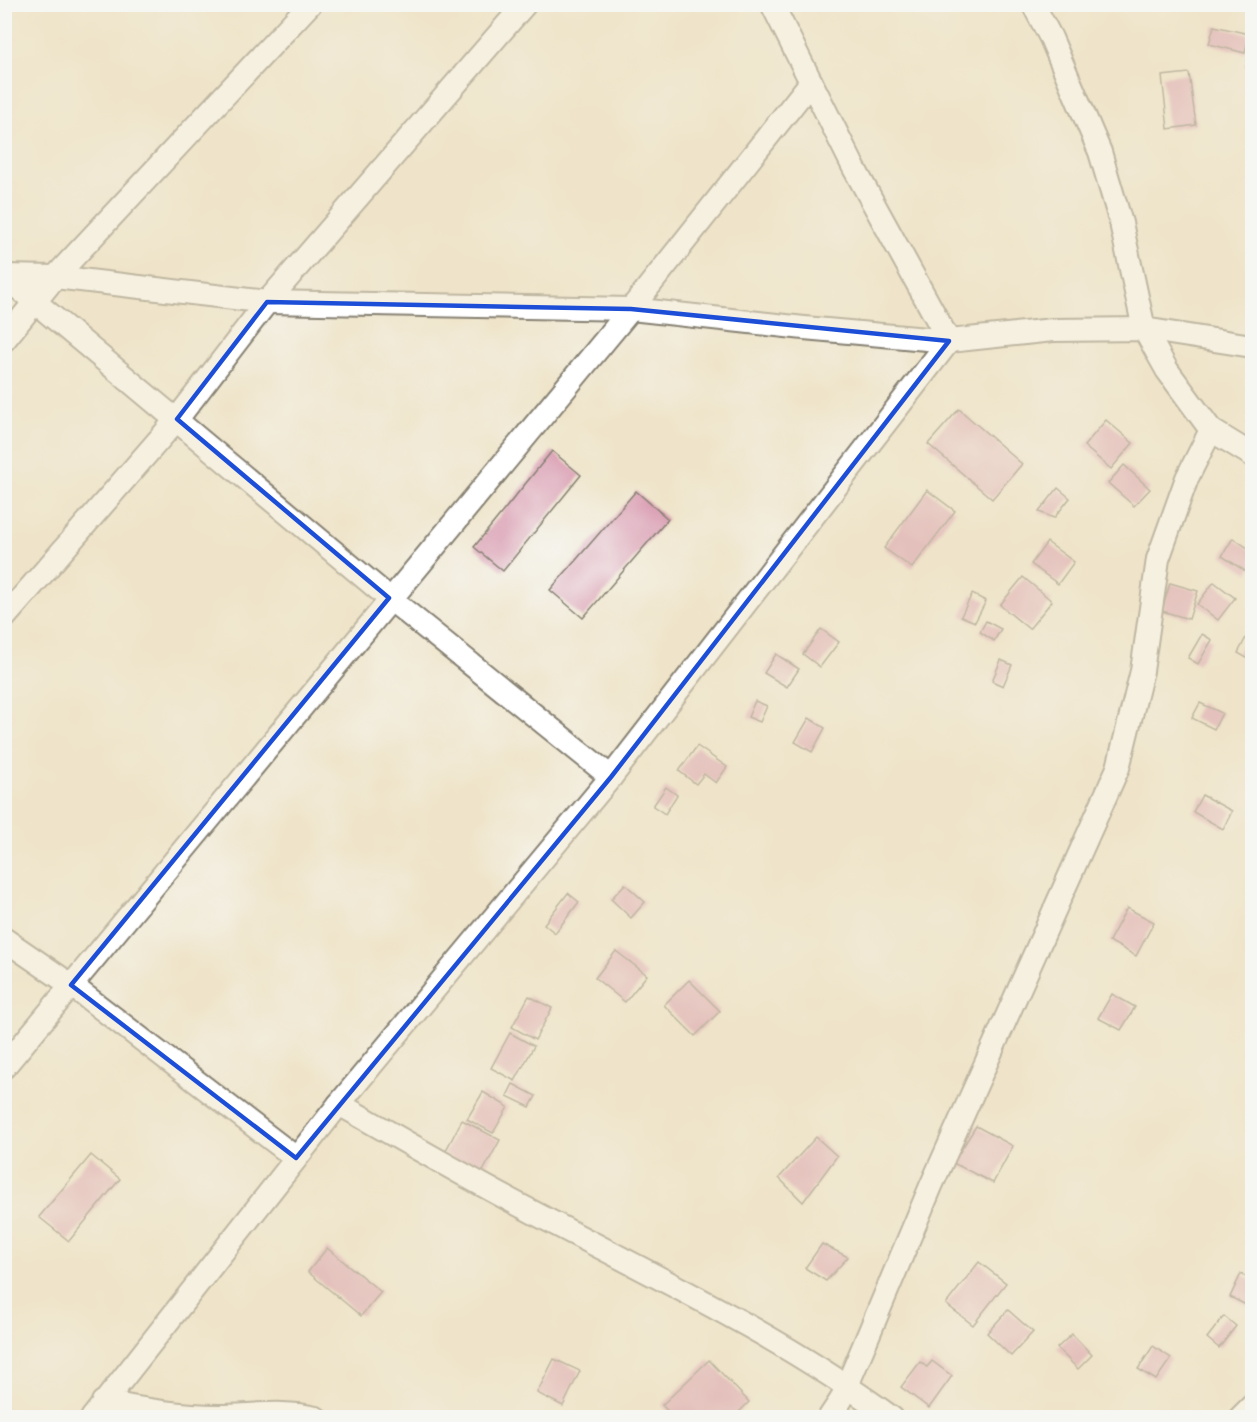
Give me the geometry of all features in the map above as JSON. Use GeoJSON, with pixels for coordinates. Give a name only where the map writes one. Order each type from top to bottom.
{"type":"FeatureCollection","features":[{"type":"Feature","properties":{"kind":"street"},"geometry":{"type":"LineString","coordinates":[[4,340],[56,277],[310,4]]}},
{"type":"Feature","properties":{"kind":"street"},"geometry":{"type":"LineString","coordinates":[[4,618],[177,419],[267,302],[525,4]]}},
{"type":"Feature","properties":{"kind":"street"},"geometry":{"type":"LineString","coordinates":[[772,4],[949,341]]}},
{"type":"Feature","properties":{"kind":"street"},"geometry":{"type":"LineString","coordinates":[[1033,4],[1051,38],[1100,152],[1121,223],[1144,329],[1167,370],[1211,430],[1252,455]]}},
{"type":"Feature","properties":{"kind":"street"},"geometry":{"type":"LineString","coordinates":[[4,1067],[389,598],[631,309],[811,82]]}},
{"type":"Feature","properties":{"kind":"street"},"geometry":{"type":"LineString","coordinates":[[4,276],[56,277],[267,302],[631,309],[949,341],[1053,330],[1144,329],[1252,346]]}},
{"type":"Feature","properties":{"kind":"street"},"geometry":{"type":"LineString","coordinates":[[4,276],[389,598],[611,777]]}},
{"type":"Feature","properties":{"kind":"street"},"geometry":{"type":"LineString","coordinates":[[98,1410],[339,1104],[611,777],[949,341]]}},
{"type":"Feature","properties":{"kind":"street"},"geometry":{"type":"LineString","coordinates":[[829,1418],[847,1385],[932,1186],[1118,768],[1142,671],[1158,559],[1186,478],[1211,430]]}},
{"type":"Feature","properties":{"kind":"street"},"geometry":{"type":"LineString","coordinates":[[4,939],[71,986],[296,1158]]}},
{"type":"Feature","properties":{"kind":"street"},"geometry":{"type":"LineString","coordinates":[[339,1104],[525,1208],[737,1318],[847,1385],[892,1418]]}},
{"type":"Feature","properties":{"kind":"street"},"geometry":{"type":"LineString","coordinates":[[1240,1418],[1252,1406]]}},
{"type":"Feature","properties":{"kind":"street"},"geometry":{"type":"LineString","coordinates":[[98,1410],[218,1416],[298,1413],[316,1418]]}},
{"type":"Feature","properties":{"kind":"highlighted area"},"geometry":{"type":"Polygon","coordinates":[[[267,302],[631,309],[949,341],[611,777],[296,1158],[71,985],[389,598],[177,419],[267,302]]]}},
{"type":"Feature","properties":{"kind":"building"},"geometry":{"type":"Polygon","coordinates":[[[1214,26],[1249,34],[1245,53],[1209,44],[1214,26]]]}},
{"type":"Feature","properties":{"kind":"building"},"geometry":{"type":"Polygon","coordinates":[[[1252,40],[1252,69],[1246,68],[1252,40]]]}},
{"type":"Feature","properties":{"kind":"building"},"geometry":{"type":"Polygon","coordinates":[[[1189,73],[1196,125],[1168,129],[1162,76],[1189,73]]]}},
{"type":"Feature","properties":{"kind":"building"},"geometry":{"type":"Polygon","coordinates":[[[959,409],[1022,464],[992,499],[928,444],[959,409]]]}},
{"type":"Feature","properties":{"kind":"building"},"geometry":{"type":"Polygon","coordinates":[[[1106,420],[1133,443],[1111,469],[1084,446],[1106,420]]]}},
{"type":"Feature","properties":{"kind":"building"},"geometry":{"type":"Polygon","coordinates":[[[552,451],[581,475],[503,571],[474,547],[552,451]]]}},
{"type":"Feature","properties":{"kind":"building"},"geometry":{"type":"Polygon","coordinates":[[[1124,465],[1150,489],[1134,506],[1108,483],[1124,465]]]}},
{"type":"Feature","properties":{"kind":"building"},"geometry":{"type":"Polygon","coordinates":[[[1058,488],[1070,498],[1054,518],[1039,512],[1058,488]]]}},
{"type":"Feature","properties":{"kind":"building"},"geometry":{"type":"Polygon","coordinates":[[[927,490],[955,511],[912,568],[884,548],[927,490]]]}},
{"type":"Feature","properties":{"kind":"building"},"geometry":{"type":"Polygon","coordinates":[[[636,491],[668,519],[583,618],[550,590],[636,491]]]}},
{"type":"Feature","properties":{"kind":"building"},"geometry":{"type":"Polygon","coordinates":[[[1233,538],[1252,551],[1252,566],[1248,573],[1222,556],[1233,538]]]}},
{"type":"Feature","properties":{"kind":"building"},"geometry":{"type":"Polygon","coordinates":[[[1047,542],[1074,562],[1058,584],[1031,564],[1047,542]]]}},
{"type":"Feature","properties":{"kind":"building"},"geometry":{"type":"Polygon","coordinates":[[[1023,577],[1052,601],[1029,629],[1000,605],[1023,577]]]}},
{"type":"Feature","properties":{"kind":"building"},"geometry":{"type":"Polygon","coordinates":[[[1214,582],[1235,598],[1218,620],[1197,604],[1214,582]]]}},
{"type":"Feature","properties":{"kind":"building"},"geometry":{"type":"Polygon","coordinates":[[[1170,583],[1198,591],[1189,619],[1162,611],[1170,583]]]}},
{"type":"Feature","properties":{"kind":"building"},"geometry":{"type":"Polygon","coordinates":[[[972,594],[986,601],[975,622],[961,616],[972,594]]]}},
{"type":"Feature","properties":{"kind":"building"},"geometry":{"type":"Polygon","coordinates":[[[986,621],[1001,629],[994,641],[980,632],[986,621]]]}},
{"type":"Feature","properties":{"kind":"building"},"geometry":{"type":"Polygon","coordinates":[[[1252,626],[1252,661],[1238,653],[1252,626]]]}},
{"type":"Feature","properties":{"kind":"building"},"geometry":{"type":"Polygon","coordinates":[[[821,629],[839,642],[820,667],[803,654],[821,629]]]}},
{"type":"Feature","properties":{"kind":"building"},"geometry":{"type":"Polygon","coordinates":[[[1202,634],[1212,640],[1198,664],[1188,658],[1202,634]]]}},
{"type":"Feature","properties":{"kind":"building"},"geometry":{"type":"Polygon","coordinates":[[[776,654],[799,669],[787,687],[764,673],[776,654]]]}},
{"type":"Feature","properties":{"kind":"building"},"geometry":{"type":"Polygon","coordinates":[[[1001,660],[1012,665],[1003,686],[992,681],[1001,660]]]}},
{"type":"Feature","properties":{"kind":"building"},"geometry":{"type":"Polygon","coordinates":[[[755,701],[767,706],[760,722],[748,717],[755,701]]]}},
{"type":"Feature","properties":{"kind":"building"},"geometry":{"type":"Polygon","coordinates":[[[1200,703],[1222,713],[1214,729],[1192,718],[1200,703]]]}},
{"type":"Feature","properties":{"kind":"building"},"geometry":{"type":"Polygon","coordinates":[[[809,718],[825,728],[812,752],[795,742],[809,718]]]}},
{"type":"Feature","properties":{"kind":"building"},"geometry":{"type":"Polygon","coordinates":[[[697,746],[727,767],[716,783],[704,774],[696,784],[679,771],[697,746]]]}},
{"type":"Feature","properties":{"kind":"building"},"geometry":{"type":"Polygon","coordinates":[[[666,787],[677,795],[665,814],[653,806],[666,787]]]}},
{"type":"Feature","properties":{"kind":"building"},"geometry":{"type":"Polygon","coordinates":[[[1202,795],[1232,811],[1223,829],[1193,812],[1202,795]]]}},
{"type":"Feature","properties":{"kind":"building"},"geometry":{"type":"Polygon","coordinates":[[[625,884],[645,902],[631,918],[611,899],[625,884]]]}},
{"type":"Feature","properties":{"kind":"building"},"geometry":{"type":"Polygon","coordinates":[[[568,893],[579,902],[555,933],[544,924],[568,893]]]}},
{"type":"Feature","properties":{"kind":"building"},"geometry":{"type":"Polygon","coordinates":[[[1127,908],[1154,922],[1136,956],[1109,941],[1127,908]]]}},
{"type":"Feature","properties":{"kind":"building"},"geometry":{"type":"Polygon","coordinates":[[[616,951],[647,975],[625,1002],[595,978],[616,951]]]}},
{"type":"Feature","properties":{"kind":"building"},"geometry":{"type":"Polygon","coordinates":[[[689,980],[720,1011],[695,1036],[664,1005],[689,980]]]}},
{"type":"Feature","properties":{"kind":"building"},"geometry":{"type":"Polygon","coordinates":[[[1112,994],[1135,1007],[1121,1030],[1098,1018],[1112,994]]]}},
{"type":"Feature","properties":{"kind":"building"},"geometry":{"type":"Polygon","coordinates":[[[529,996],[552,1008],[535,1040],[512,1027],[529,996]]]}},
{"type":"Feature","properties":{"kind":"building"},"geometry":{"type":"Polygon","coordinates":[[[510,1033],[534,1046],[515,1081],[491,1068],[510,1033]]]}},
{"type":"Feature","properties":{"kind":"building"},"geometry":{"type":"Polygon","coordinates":[[[513,1084],[536,1096],[530,1107],[507,1096],[513,1084]]]}},
{"type":"Feature","properties":{"kind":"building"},"geometry":{"type":"Polygon","coordinates":[[[483,1092],[508,1107],[493,1133],[467,1119],[483,1092]]]}},
{"type":"Feature","properties":{"kind":"building"},"geometry":{"type":"Polygon","coordinates":[[[462,1120],[500,1140],[482,1173],[444,1154],[462,1120]]]}},
{"type":"Feature","properties":{"kind":"building"},"geometry":{"type":"Polygon","coordinates":[[[976,1126],[1013,1146],[993,1183],[953,1163],[976,1126]]]}},
{"type":"Feature","properties":{"kind":"building"},"geometry":{"type":"Polygon","coordinates":[[[816,1137],[837,1156],[803,1202],[779,1178],[816,1137]]]}},
{"type":"Feature","properties":{"kind":"building"},"geometry":{"type":"Polygon","coordinates":[[[91,1155],[120,1179],[69,1241],[39,1217],[91,1155]]]}},
{"type":"Feature","properties":{"kind":"building"},"geometry":{"type":"Polygon","coordinates":[[[822,1244],[848,1257],[826,1281],[805,1268],[822,1244]]]}},
{"type":"Feature","properties":{"kind":"building"},"geometry":{"type":"Polygon","coordinates":[[[327,1248],[381,1292],[361,1316],[308,1272],[327,1248]]]}},
{"type":"Feature","properties":{"kind":"building"},"geometry":{"type":"Polygon","coordinates":[[[979,1262],[1006,1283],[973,1325],[946,1304],[979,1262]]]}},
{"type":"Feature","properties":{"kind":"building"},"geometry":{"type":"Polygon","coordinates":[[[1241,1274],[1252,1280],[1252,1308],[1230,1297],[1241,1274]]]}},
{"type":"Feature","properties":{"kind":"building"},"geometry":{"type":"Polygon","coordinates":[[[1008,1310],[1033,1332],[1011,1356],[987,1333],[1008,1310]]]}},
{"type":"Feature","properties":{"kind":"building"},"geometry":{"type":"Polygon","coordinates":[[[1224,1316],[1236,1326],[1219,1348],[1207,1338],[1224,1316]]]}},
{"type":"Feature","properties":{"kind":"building"},"geometry":{"type":"Polygon","coordinates":[[[1072,1334],[1092,1355],[1078,1369],[1057,1348],[1072,1334]]]}},
{"type":"Feature","properties":{"kind":"building"},"geometry":{"type":"Polygon","coordinates":[[[1153,1346],[1171,1358],[1156,1380],[1138,1369],[1153,1346]]]}},
{"type":"Feature","properties":{"kind":"building"},"geometry":{"type":"Polygon","coordinates":[[[554,1359],[580,1371],[563,1406],[537,1393],[554,1359]]]}},
{"type":"Feature","properties":{"kind":"building"},"geometry":{"type":"Polygon","coordinates":[[[709,1360],[749,1402],[733,1418],[674,1418],[662,1405],[709,1360]]]}},
{"type":"Feature","properties":{"kind":"building"},"geometry":{"type":"Polygon","coordinates":[[[932,1361],[952,1376],[929,1408],[901,1387],[920,1362],[927,1367],[932,1361]]]}}]}
